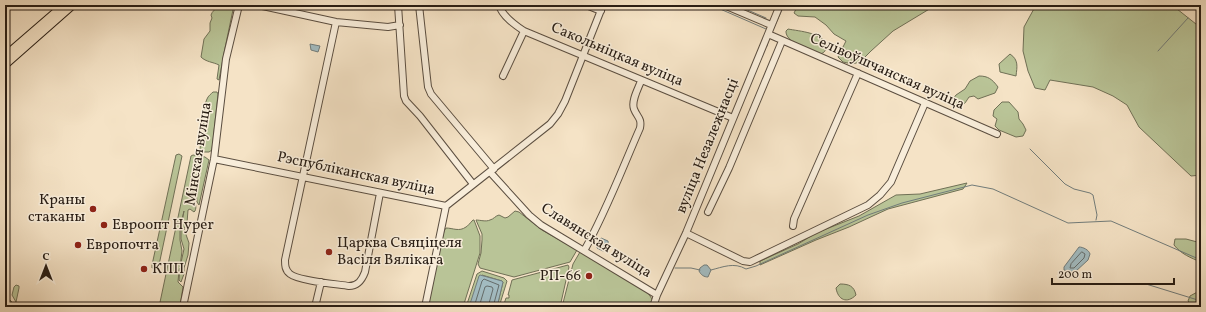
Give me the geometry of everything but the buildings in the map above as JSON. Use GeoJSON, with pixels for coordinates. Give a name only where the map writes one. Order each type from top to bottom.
{"type":"FeatureCollection","features":[{"type":"Feature","properties":{"kind":"main road"},"geometry":{"type":"LineString","coordinates":[[5,56],[64,5]]}},
{"type":"Feature","properties":{"kind":"main road"},"geometry":{"type":"LineString","coordinates":[[5,65],[73,5]]}},
{"type":"Feature","properties":{"kind":"street","name":"Мінская вуліца"},"geometry":{"type":"LineString","coordinates":[[183,307],[214,159],[226,59],[239,5]]}},
{"type":"Feature","properties":{"kind":"street"},"geometry":{"type":"LineString","coordinates":[[258,5],[336,22],[388,27],[400,25]]}},
{"type":"Feature","properties":{"kind":"street"},"geometry":{"type":"LineString","coordinates":[[398,5],[404,96],[406,101],[420,116],[473,184]]}},
{"type":"Feature","properties":{"kind":"street","name":"Славянская вуліца"},"geometry":{"type":"LineString","coordinates":[[419,5],[428,87],[431,94],[492,170],[529,215],[554,233],[657,295]]}},
{"type":"Feature","properties":{"kind":"street","name":"Сакольніцкая вуліца"},"geometry":{"type":"LineString","coordinates":[[499,5],[500,9],[514,24],[524,31],[733,118]]}},
{"type":"Feature","properties":{"kind":"street"},"geometry":{"type":"LineString","coordinates":[[586,5],[602,8]]}},
{"type":"Feature","properties":{"kind":"street"},"geometry":{"type":"LineString","coordinates":[[724,5],[771,25]]}},
{"type":"Feature","properties":{"kind":"street","name":"вуліца Незалежнасці"},"geometry":{"type":"LineString","coordinates":[[653,307],[657,295],[686,234],[780,5]]}},
{"type":"Feature","properties":{"kind":"street","name":"Рэспубліканская вуліца"},"geometry":{"type":"LineString","coordinates":[[214,159],[446,206],[550,124],[565,101],[602,8]]}},
{"type":"Feature","properties":{"kind":"street"},"geometry":{"type":"LineString","coordinates":[[336,22],[285,266],[289,274],[295,277],[349,286],[359,283],[365,272],[380,193]]}},
{"type":"Feature","properties":{"kind":"street"},"geometry":{"type":"LineString","coordinates":[[504,76],[524,31]]}},
{"type":"Feature","properties":{"kind":"street","name":"Селівоўшчанская вуліца"},"geometry":{"type":"LineString","coordinates":[[768,34],[997,134]]}},
{"type":"Feature","properties":{"kind":"street","name":"вуліца Незалежнасці"},"geometry":{"type":"LineString","coordinates":[[708,212],[729,168],[782,41]]}},
{"type":"Feature","properties":{"kind":"street"},"geometry":{"type":"LineString","coordinates":[[793,226],[794,219],[858,73]]}},
{"type":"Feature","properties":{"kind":"street"},"geometry":{"type":"LineString","coordinates":[[584,251],[602,218],[640,128],[640,119],[633,107],[641,80]]}},
{"type":"Feature","properties":{"kind":"street"},"geometry":{"type":"LineString","coordinates":[[686,234],[743,261],[750,262],[868,205],[892,182],[925,103]]}},
{"type":"Feature","properties":{"kind":"street"},"geometry":{"type":"LineString","coordinates":[[425,307],[446,206]]}},
{"type":"Feature","properties":{"kind":"street"},"geometry":{"type":"LineString","coordinates":[[315,307],[321,282]]}},
{"type":"Feature","properties":{"kind":"green space"},"geometry":{"type":"Polygon","coordinates":[[[217,5],[234,5],[219,80],[217,79],[219,65],[207,61],[201,57],[204,39],[210,31],[211,15],[217,5]]]}},
{"type":"Feature","properties":{"kind":"green space"},"geometry":{"type":"Polygon","coordinates":[[[798,5],[936,5],[893,31],[860,62],[852,64],[843,62],[838,57],[846,41],[834,34],[826,25],[815,17],[798,16],[794,13],[798,5]]]}},
{"type":"Feature","properties":{"kind":"green space"},"geometry":{"type":"Polygon","coordinates":[[[1036,5],[1172,5],[1201,28],[1201,175],[1191,176],[1139,127],[1127,105],[1113,96],[1093,87],[1050,80],[1045,90],[1035,88],[1028,71],[1023,51],[1024,27],[1036,5]]]}},
{"type":"Feature","properties":{"kind":"green space"},"geometry":{"type":"Polygon","coordinates":[[[788,29],[817,36],[825,42],[825,50],[823,53],[818,55],[798,45],[789,39],[786,31],[788,29]]]}},
{"type":"Feature","properties":{"kind":"green space"},"geometry":{"type":"Polygon","coordinates":[[[1010,54],[1016,61],[1016,76],[1000,72],[999,64],[1010,54]]]}},
{"type":"Feature","properties":{"kind":"green space"},"geometry":{"type":"Polygon","coordinates":[[[979,76],[990,78],[994,82],[998,87],[995,93],[978,99],[974,96],[969,97],[962,105],[955,105],[952,100],[956,95],[965,89],[970,81],[979,76]]]}},
{"type":"Feature","properties":{"kind":"green space"},"geometry":{"type":"Polygon","coordinates":[[[213,92],[217,92],[218,94],[212,150],[209,152],[204,152],[200,149],[205,127],[203,121],[204,109],[207,98],[213,92]]]}},
{"type":"Feature","properties":{"kind":"green space"},"geometry":{"type":"Polygon","coordinates":[[[1002,102],[1009,102],[1018,112],[1019,119],[1026,130],[1023,136],[1016,137],[999,130],[995,126],[997,119],[993,116],[994,110],[1002,102]]]}},
{"type":"Feature","properties":{"kind":"green space"},"geometry":{"type":"Polygon","coordinates":[[[179,154],[182,156],[159,265],[152,268],[176,155],[179,154]]]}},
{"type":"Feature","properties":{"kind":"green space"},"geometry":{"type":"Polygon","coordinates":[[[191,156],[205,157],[209,160],[199,205],[197,202],[196,192],[194,190],[190,192],[195,192],[194,200],[196,208],[194,212],[190,209],[188,210],[187,223],[184,229],[189,243],[188,255],[181,282],[179,280],[180,268],[179,270],[178,282],[183,287],[180,307],[159,307],[191,156]],[[184,211],[180,227],[180,240],[182,251],[180,267],[184,249],[181,239],[181,227],[184,211]]]}},
{"type":"Feature","properties":{"kind":"green space"},"geometry":{"type":"Polygon","coordinates":[[[967,183],[963,189],[888,209],[760,265],[760,261],[798,244],[816,233],[859,216],[896,195],[920,194],[967,183]]]}},
{"type":"Feature","properties":{"kind":"green space"},"geometry":{"type":"Polygon","coordinates":[[[515,211],[519,212],[542,230],[577,250],[570,262],[514,277],[480,268],[478,264],[481,253],[482,234],[476,220],[488,221],[499,215],[505,218],[515,211]]]}},
{"type":"Feature","properties":{"kind":"green space"},"geometry":{"type":"Polygon","coordinates":[[[473,220],[480,236],[480,253],[463,307],[427,307],[444,231],[446,228],[458,230],[468,226],[473,220]]]}},
{"type":"Feature","properties":{"kind":"green space"},"geometry":{"type":"Polygon","coordinates":[[[1175,239],[1186,239],[1201,243],[1201,262],[1180,251],[1174,245],[1175,239]]]}},
{"type":"Feature","properties":{"kind":"green space"},"geometry":{"type":"Polygon","coordinates":[[[580,252],[648,293],[652,299],[650,307],[562,307],[573,264],[580,252]]]}},
{"type":"Feature","properties":{"kind":"green space"},"geometry":{"type":"Polygon","coordinates":[[[568,265],[569,267],[560,307],[503,307],[506,298],[509,298],[508,295],[512,280],[568,265]]]}},
{"type":"Feature","properties":{"kind":"green space"},"geometry":{"type":"Polygon","coordinates":[[[482,271],[504,278],[507,281],[499,307],[497,307],[503,282],[482,275],[470,307],[466,307],[477,274],[482,271]]]}},
{"type":"Feature","properties":{"kind":"green space"},"geometry":{"type":"Polygon","coordinates":[[[840,284],[851,286],[856,295],[853,298],[846,300],[841,298],[836,288],[840,284]]]}},
{"type":"Feature","properties":{"kind":"green space"},"geometry":{"type":"Polygon","coordinates":[[[16,285],[19,286],[19,288],[16,302],[12,295],[16,285]]]}},
{"type":"Feature","properties":{"kind":"green space"},"geometry":{"type":"Polygon","coordinates":[[[1201,290],[1201,307],[1194,306],[1188,301],[1190,296],[1201,290]]]}},
{"type":"Feature","properties":{"kind":"green space"},"geometry":{"type":"Polygon","coordinates":[[[5,297],[14,304],[13,307],[5,307],[5,297]]]}},
{"type":"Feature","properties":{"kind":"water"},"geometry":{"type":"Polygon","coordinates":[[[310,44],[320,46],[318,52],[311,50],[310,44]]]}},
{"type":"Feature","properties":{"kind":"water"},"geometry":{"type":"Polygon","coordinates":[[[601,238],[608,241],[607,247],[603,251],[597,248],[601,238]]]}},
{"type":"Feature","properties":{"kind":"water"},"geometry":{"type":"Polygon","coordinates":[[[1079,247],[1086,249],[1090,254],[1088,260],[1075,272],[1064,270],[1064,267],[1079,247]]]}},
{"type":"Feature","properties":{"kind":"water"},"geometry":{"type":"Polygon","coordinates":[[[704,265],[707,265],[711,270],[708,277],[703,276],[699,271],[704,265]]]}},
{"type":"Feature","properties":{"kind":"water"},"geometry":{"type":"Polygon","coordinates":[[[480,275],[503,282],[497,307],[469,307],[480,275]]]}},
{"type":"Feature","properties":{"kind":"waterway"},"geometry":{"type":"LineString","coordinates":[[711,5],[766,29]]}},
{"type":"Feature","properties":{"kind":"waterway"},"geometry":{"type":"LineString","coordinates":[[736,5],[766,18]]}},
{"type":"Feature","properties":{"kind":"waterway"},"geometry":{"type":"LineString","coordinates":[[773,30],[784,5]]}},
{"type":"Feature","properties":{"kind":"waterway"},"geometry":{"type":"LineString","coordinates":[[1158,51],[1188,18]]}},
{"type":"Feature","properties":{"kind":"waterway"},"geometry":{"type":"LineString","coordinates":[[767,46],[768,42]]}},
{"type":"Feature","properties":{"kind":"waterway"},"geometry":{"type":"LineString","coordinates":[[1030,149],[1065,184],[1074,189],[1093,195],[1097,215],[1096,220]]}},
{"type":"Feature","properties":{"kind":"waterway"},"geometry":{"type":"LineString","coordinates":[[711,270],[733,265],[746,269],[756,266],[868,215],[902,203],[972,185],[993,189],[1068,223],[1111,221],[1201,260]]}},
{"type":"Feature","properties":{"kind":"waterway"},"geometry":{"type":"LineString","coordinates":[[675,268],[691,268],[700,270]]}},
{"type":"Feature","properties":{"kind":"waterway"},"geometry":{"type":"LineString","coordinates":[[1146,284],[1201,301]]}},
{"type":"Feature","properties":{"kind":"place","name":"Краны стаканы"},"geometry":{"type":"Point","coordinates":[93,209]}},
{"type":"Feature","properties":{"kind":"place","name":"Евроопт Hyper"},"geometry":{"type":"Point","coordinates":[104,225]}},
{"type":"Feature","properties":{"kind":"place","name":"Европочта"},"geometry":{"type":"Point","coordinates":[78,245]}},
{"type":"Feature","properties":{"kind":"place","name":"Царква Свяціцеля Васіля Вялікага"},"geometry":{"type":"Point","coordinates":[329,252]}},
{"type":"Feature","properties":{"kind":"place","name":"КПП"},"geometry":{"type":"Point","coordinates":[144,269]}},
{"type":"Feature","properties":{"kind":"place","name":"РП-66"},"geometry":{"type":"Point","coordinates":[589,276]}}]}
